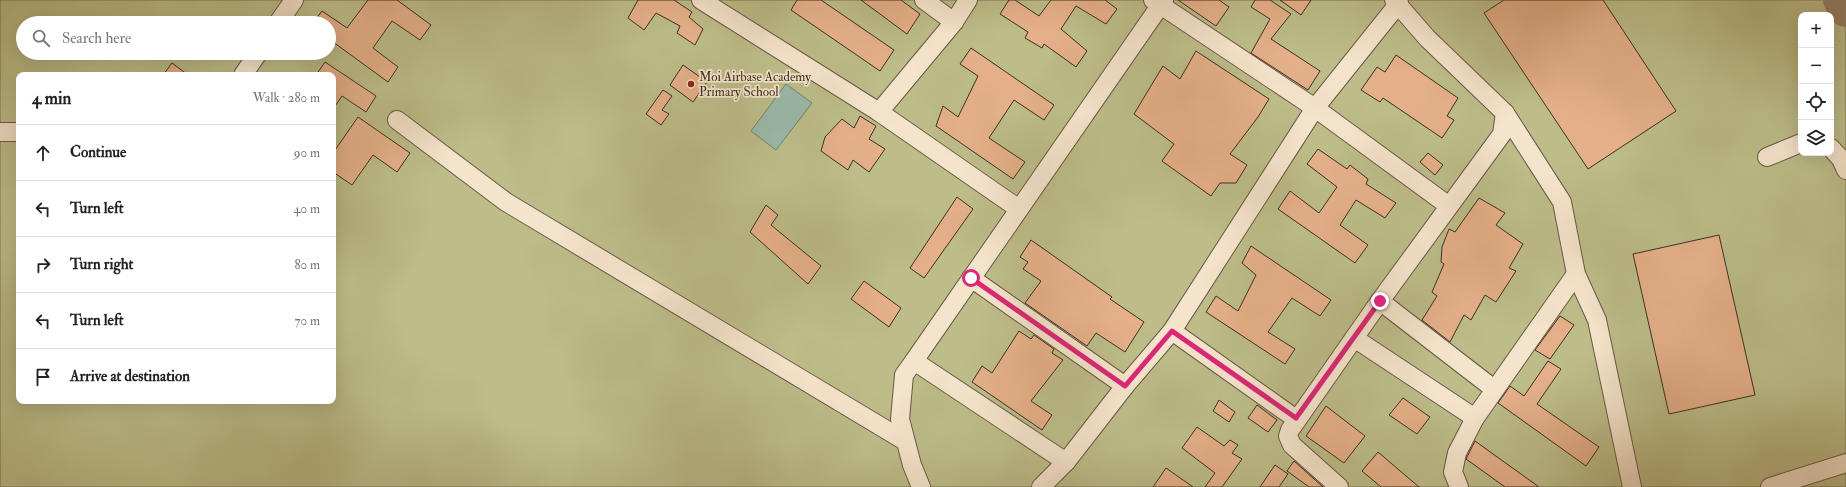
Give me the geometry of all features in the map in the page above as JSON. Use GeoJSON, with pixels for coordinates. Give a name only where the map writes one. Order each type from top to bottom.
{"type":"FeatureCollection","features":[{"type":"Feature","properties":{"kind":"street"},"geometry":{"type":"LineString","coordinates":[[283,16],[294,0]]}},
{"type":"Feature","properties":{"kind":"street"},"geometry":{"type":"LineString","coordinates":[[701,0],[879,112],[1019,209]]}},
{"type":"Feature","properties":{"kind":"street"},"geometry":{"type":"LineString","coordinates":[[924,0],[954,22]]}},
{"type":"Feature","properties":{"kind":"street"},"geometry":{"type":"LineString","coordinates":[[879,112],[954,22],[968,0]]}},
{"type":"Feature","properties":{"kind":"street"},"geometry":{"type":"LineString","coordinates":[[921,487],[912,465],[900,419],[904,375],[1019,209],[1159,2],[1315,108],[1449,206]]}},
{"type":"Feature","properties":{"kind":"street"},"geometry":{"type":"LineString","coordinates":[[1041,487],[1066,462],[1125,386],[1172,331],[1315,108],[1397,2],[1427,38],[1505,113],[1562,202],[1576,274],[1597,320],[1632,487]]}},
{"type":"Feature","properties":{"kind":"street"},"geometry":{"type":"LineString","coordinates":[[245,72],[253,60]]}},
{"type":"Feature","properties":{"kind":"street"},"geometry":{"type":"LineString","coordinates":[[1339,487],[1292,445],[1288,436],[1290,430],[1296,418],[1502,134],[1505,113]]}},
{"type":"Feature","properties":{"kind":"street"},"geometry":{"type":"LineString","coordinates":[[397,120],[506,202],[905,441]]}},
{"type":"Feature","properties":{"kind":"street"},"geometry":{"type":"LineString","coordinates":[[0,132],[16,132]]}},
{"type":"Feature","properties":{"kind":"street"},"geometry":{"type":"LineString","coordinates":[[1767,157],[1798,144]]}},
{"type":"Feature","properties":{"kind":"street"},"geometry":{"type":"LineString","coordinates":[[1834,151],[1841,159],[1846,170]]}},
{"type":"Feature","properties":{"kind":"street"},"geometry":{"type":"LineString","coordinates":[[1459,487],[1453,472],[1457,453],[1475,418],[1576,274]]}},
{"type":"Feature","properties":{"kind":"street"},"geometry":{"type":"LineString","coordinates":[[971,278],[1125,386]]}},
{"type":"Feature","properties":{"kind":"street"},"geometry":{"type":"LineString","coordinates":[[1380,301],[1494,389]]}},
{"type":"Feature","properties":{"kind":"street"},"geometry":{"type":"LineString","coordinates":[[1172,331],[1296,418]]}},
{"type":"Feature","properties":{"kind":"street"},"geometry":{"type":"LineString","coordinates":[[1354,338],[1475,418]]}},
{"type":"Feature","properties":{"kind":"street"},"geometry":{"type":"LineString","coordinates":[[914,361],[1066,462]]}},
{"type":"Feature","properties":{"kind":"street"},"geometry":{"type":"LineString","coordinates":[[1770,487],[1846,463]]}},
{"type":"Feature","properties":{"kind":"green space"},"geometry":{"type":"Polygon","coordinates":[[[0,0],[1846,0],[1846,487],[0,487],[0,0]]]}},
{"type":"Feature","properties":{"kind":"shaded area"},"geometry":{"type":"Polygon","coordinates":[[[786,84],[812,103],[776,150],[751,131],[786,84]]]}},
{"type":"Feature","properties":{"kind":"building"},"geometry":{"type":"Polygon","coordinates":[[[368,0],[397,0],[431,25],[420,40],[392,21],[373,48],[398,67],[388,82],[336,44],[336,21],[347,28],[368,0]]]}},
{"type":"Feature","properties":{"kind":"building"},"geometry":{"type":"Polygon","coordinates":[[[638,0],[674,0],[692,12],[689,17],[703,29],[695,45],[677,33],[680,26],[656,13],[644,30],[628,18],[638,0]]]}},
{"type":"Feature","properties":{"kind":"building"},"geometry":{"type":"Polygon","coordinates":[[[797,0],[821,0],[894,50],[880,71],[791,10],[797,0]]]}},
{"type":"Feature","properties":{"kind":"building"},"geometry":{"type":"Polygon","coordinates":[[[861,0],[901,0],[920,14],[907,34],[861,0]]]}},
{"type":"Feature","properties":{"kind":"building"},"geometry":{"type":"Polygon","coordinates":[[[1009,0],[1015,0],[1039,16],[1051,0],[1105,0],[1117,9],[1106,24],[1076,6],[1061,29],[1087,51],[1076,67],[1044,44],[1042,48],[1025,38],[1028,32],[1000,14],[1009,0]]]}},
{"type":"Feature","properties":{"kind":"building"},"geometry":{"type":"Polygon","coordinates":[[[1178,0],[1219,0],[1229,7],[1216,26],[1178,0]]]}},
{"type":"Feature","properties":{"kind":"building"},"geometry":{"type":"Polygon","coordinates":[[[1255,0],[1270,0],[1291,14],[1271,39],[1320,71],[1308,90],[1251,53],[1270,19],[1251,7],[1255,0]]]}},
{"type":"Feature","properties":{"kind":"building"},"geometry":{"type":"Polygon","coordinates":[[[1280,0],[1311,0],[1301,15],[1280,0]]]}},
{"type":"Feature","properties":{"kind":"building"},"geometry":{"type":"Polygon","coordinates":[[[1504,0],[1603,0],[1676,111],[1588,169],[1484,13],[1504,0]]]}},
{"type":"Feature","properties":{"kind":"building"},"geometry":{"type":"Polygon","coordinates":[[[322,11],[329,16],[318,16],[322,11]]]}},
{"type":"Feature","properties":{"kind":"building"},"geometry":{"type":"Polygon","coordinates":[[[971,48],[1054,105],[1044,120],[1014,100],[989,138],[1025,162],[1013,179],[936,126],[943,106],[958,117],[978,76],[960,64],[971,48]]]}},
{"type":"Feature","properties":{"kind":"building"},"geometry":{"type":"Polygon","coordinates":[[[1196,51],[1269,99],[1258,117],[1230,154],[1247,165],[1236,183],[1220,183],[1211,196],[1162,161],[1174,144],[1134,114],[1163,66],[1180,79],[1196,51]]]}},
{"type":"Feature","properties":{"kind":"building"},"geometry":{"type":"Polygon","coordinates":[[[1396,55],[1458,98],[1447,116],[1454,120],[1442,138],[1383,98],[1380,102],[1361,90],[1377,67],[1385,72],[1396,55]]]}},
{"type":"Feature","properties":{"kind":"building"},"geometry":{"type":"Polygon","coordinates":[[[325,62],[376,96],[366,112],[342,96],[336,105],[336,72],[318,72],[325,62]]]}},
{"type":"Feature","properties":{"kind":"building"},"geometry":{"type":"Polygon","coordinates":[[[172,63],[184,72],[165,72],[172,63]]]}},
{"type":"Feature","properties":{"kind":"building"},"geometry":{"type":"Polygon","coordinates":[[[683,65],[707,82],[693,102],[670,85],[683,65]]]}},
{"type":"Feature","properties":{"kind":"building"},"geometry":{"type":"Polygon","coordinates":[[[663,90],[672,96],[662,110],[669,114],[661,125],[646,114],[663,90]]]}},
{"type":"Feature","properties":{"kind":"building"},"geometry":{"type":"Polygon","coordinates":[[[860,116],[876,126],[869,139],[885,149],[869,172],[853,160],[848,170],[821,151],[825,137],[842,119],[854,128],[860,116]]]}},
{"type":"Feature","properties":{"kind":"building"},"geometry":{"type":"Polygon","coordinates":[[[358,117],[410,153],[397,172],[373,155],[352,185],[336,174],[336,149],[358,117]]]}},
{"type":"Feature","properties":{"kind":"building"},"geometry":{"type":"Polygon","coordinates":[[[1318,149],[1347,169],[1350,165],[1368,179],[1366,184],[1396,203],[1385,218],[1356,200],[1340,225],[1368,245],[1355,263],[1278,209],[1290,191],[1319,213],[1337,187],[1307,164],[1318,149]]]}},
{"type":"Feature","properties":{"kind":"building"},"geometry":{"type":"Polygon","coordinates":[[[1428,153],[1443,165],[1435,175],[1420,162],[1428,153]]]}},
{"type":"Feature","properties":{"kind":"building"},"geometry":{"type":"Polygon","coordinates":[[[957,197],[973,209],[924,278],[910,268],[957,197]]]}},
{"type":"Feature","properties":{"kind":"building"},"geometry":{"type":"Polygon","coordinates":[[[1479,198],[1505,213],[1496,225],[1523,244],[1509,268],[1516,271],[1496,302],[1485,295],[1471,320],[1464,315],[1450,342],[1422,320],[1437,296],[1432,292],[1444,264],[1441,262],[1442,247],[1449,229],[1455,232],[1479,198]]]}},
{"type":"Feature","properties":{"kind":"building"},"geometry":{"type":"Polygon","coordinates":[[[766,205],[778,215],[771,225],[821,266],[808,284],[750,232],[766,205]]]}},
{"type":"Feature","properties":{"kind":"building"},"geometry":{"type":"Polygon","coordinates":[[[1719,235],[1755,395],[1669,414],[1633,254],[1719,235]]]}},
{"type":"Feature","properties":{"kind":"building"},"geometry":{"type":"Polygon","coordinates":[[[1031,240],[1112,297],[1110,299],[1144,322],[1125,352],[1096,333],[1087,346],[1025,303],[1041,281],[1023,269],[1028,262],[1020,257],[1031,240]]]}},
{"type":"Feature","properties":{"kind":"building"},"geometry":{"type":"Polygon","coordinates":[[[1251,246],[1331,300],[1320,316],[1292,298],[1268,332],[1295,349],[1285,364],[1206,312],[1216,296],[1238,311],[1256,275],[1242,263],[1251,246]]]}},
{"type":"Feature","properties":{"kind":"building"},"geometry":{"type":"Polygon","coordinates":[[[864,281],[901,308],[889,327],[851,299],[864,281]]]}},
{"type":"Feature","properties":{"kind":"building"},"geometry":{"type":"Polygon","coordinates":[[[1560,316],[1574,325],[1550,359],[1535,350],[1560,316]]]}},
{"type":"Feature","properties":{"kind":"building"},"geometry":{"type":"Polygon","coordinates":[[[1019,331],[1031,339],[1034,335],[1054,349],[1052,353],[1063,360],[1031,401],[1052,415],[1042,430],[972,382],[982,366],[992,373],[1019,331]]]}},
{"type":"Feature","properties":{"kind":"building"},"geometry":{"type":"Polygon","coordinates":[[[1548,361],[1561,369],[1537,404],[1599,447],[1586,466],[1498,403],[1510,386],[1524,396],[1548,361]]]}},
{"type":"Feature","properties":{"kind":"building"},"geometry":{"type":"Polygon","coordinates":[[[1403,398],[1430,417],[1417,434],[1389,415],[1403,398]]]}},
{"type":"Feature","properties":{"kind":"building"},"geometry":{"type":"Polygon","coordinates":[[[1219,400],[1235,412],[1229,422],[1213,411],[1219,400]]]}},
{"type":"Feature","properties":{"kind":"building"},"geometry":{"type":"Polygon","coordinates":[[[1257,405],[1277,420],[1268,432],[1248,418],[1257,405]]]}},
{"type":"Feature","properties":{"kind":"building"},"geometry":{"type":"Polygon","coordinates":[[[1326,406],[1365,436],[1344,463],[1306,436],[1326,406]]]}},
{"type":"Feature","properties":{"kind":"building"},"geometry":{"type":"Polygon","coordinates":[[[1197,427],[1224,446],[1230,440],[1238,445],[1232,453],[1242,459],[1222,487],[1205,487],[1215,473],[1182,448],[1197,427]]]}},
{"type":"Feature","properties":{"kind":"building"},"geometry":{"type":"Polygon","coordinates":[[[1475,441],[1539,487],[1505,487],[1466,459],[1475,441]]]}},
{"type":"Feature","properties":{"kind":"building"},"geometry":{"type":"Polygon","coordinates":[[[1378,452],[1419,487],[1381,487],[1362,471],[1378,452]]]}},
{"type":"Feature","properties":{"kind":"building"},"geometry":{"type":"Polygon","coordinates":[[[1294,461],[1323,487],[1309,487],[1287,471],[1294,461]]]}},
{"type":"Feature","properties":{"kind":"building"},"geometry":{"type":"Polygon","coordinates":[[[1275,465],[1288,474],[1279,487],[1260,487],[1275,465]]]}},
{"type":"Feature","properties":{"kind":"building"},"geometry":{"type":"Polygon","coordinates":[[[1166,468],[1193,487],[1153,487],[1166,468]]]}},
{"type":"Feature","properties":{"kind":"taxiway"},"geometry":{"type":"LineString","coordinates":[[1841,0],[1846,9]]}},
{"type":"Feature","properties":{"kind":"place","name":"Moi Airbase Academy Primary School"},"geometry":{"type":"Point","coordinates":[691,84]}},
{"type":"Feature","properties":{"kind":"route"},"geometry":{"type":"LineString","coordinates":[[971,278],[1125,386],[1172,331],[1296,418],[1380,301]]}}]}
